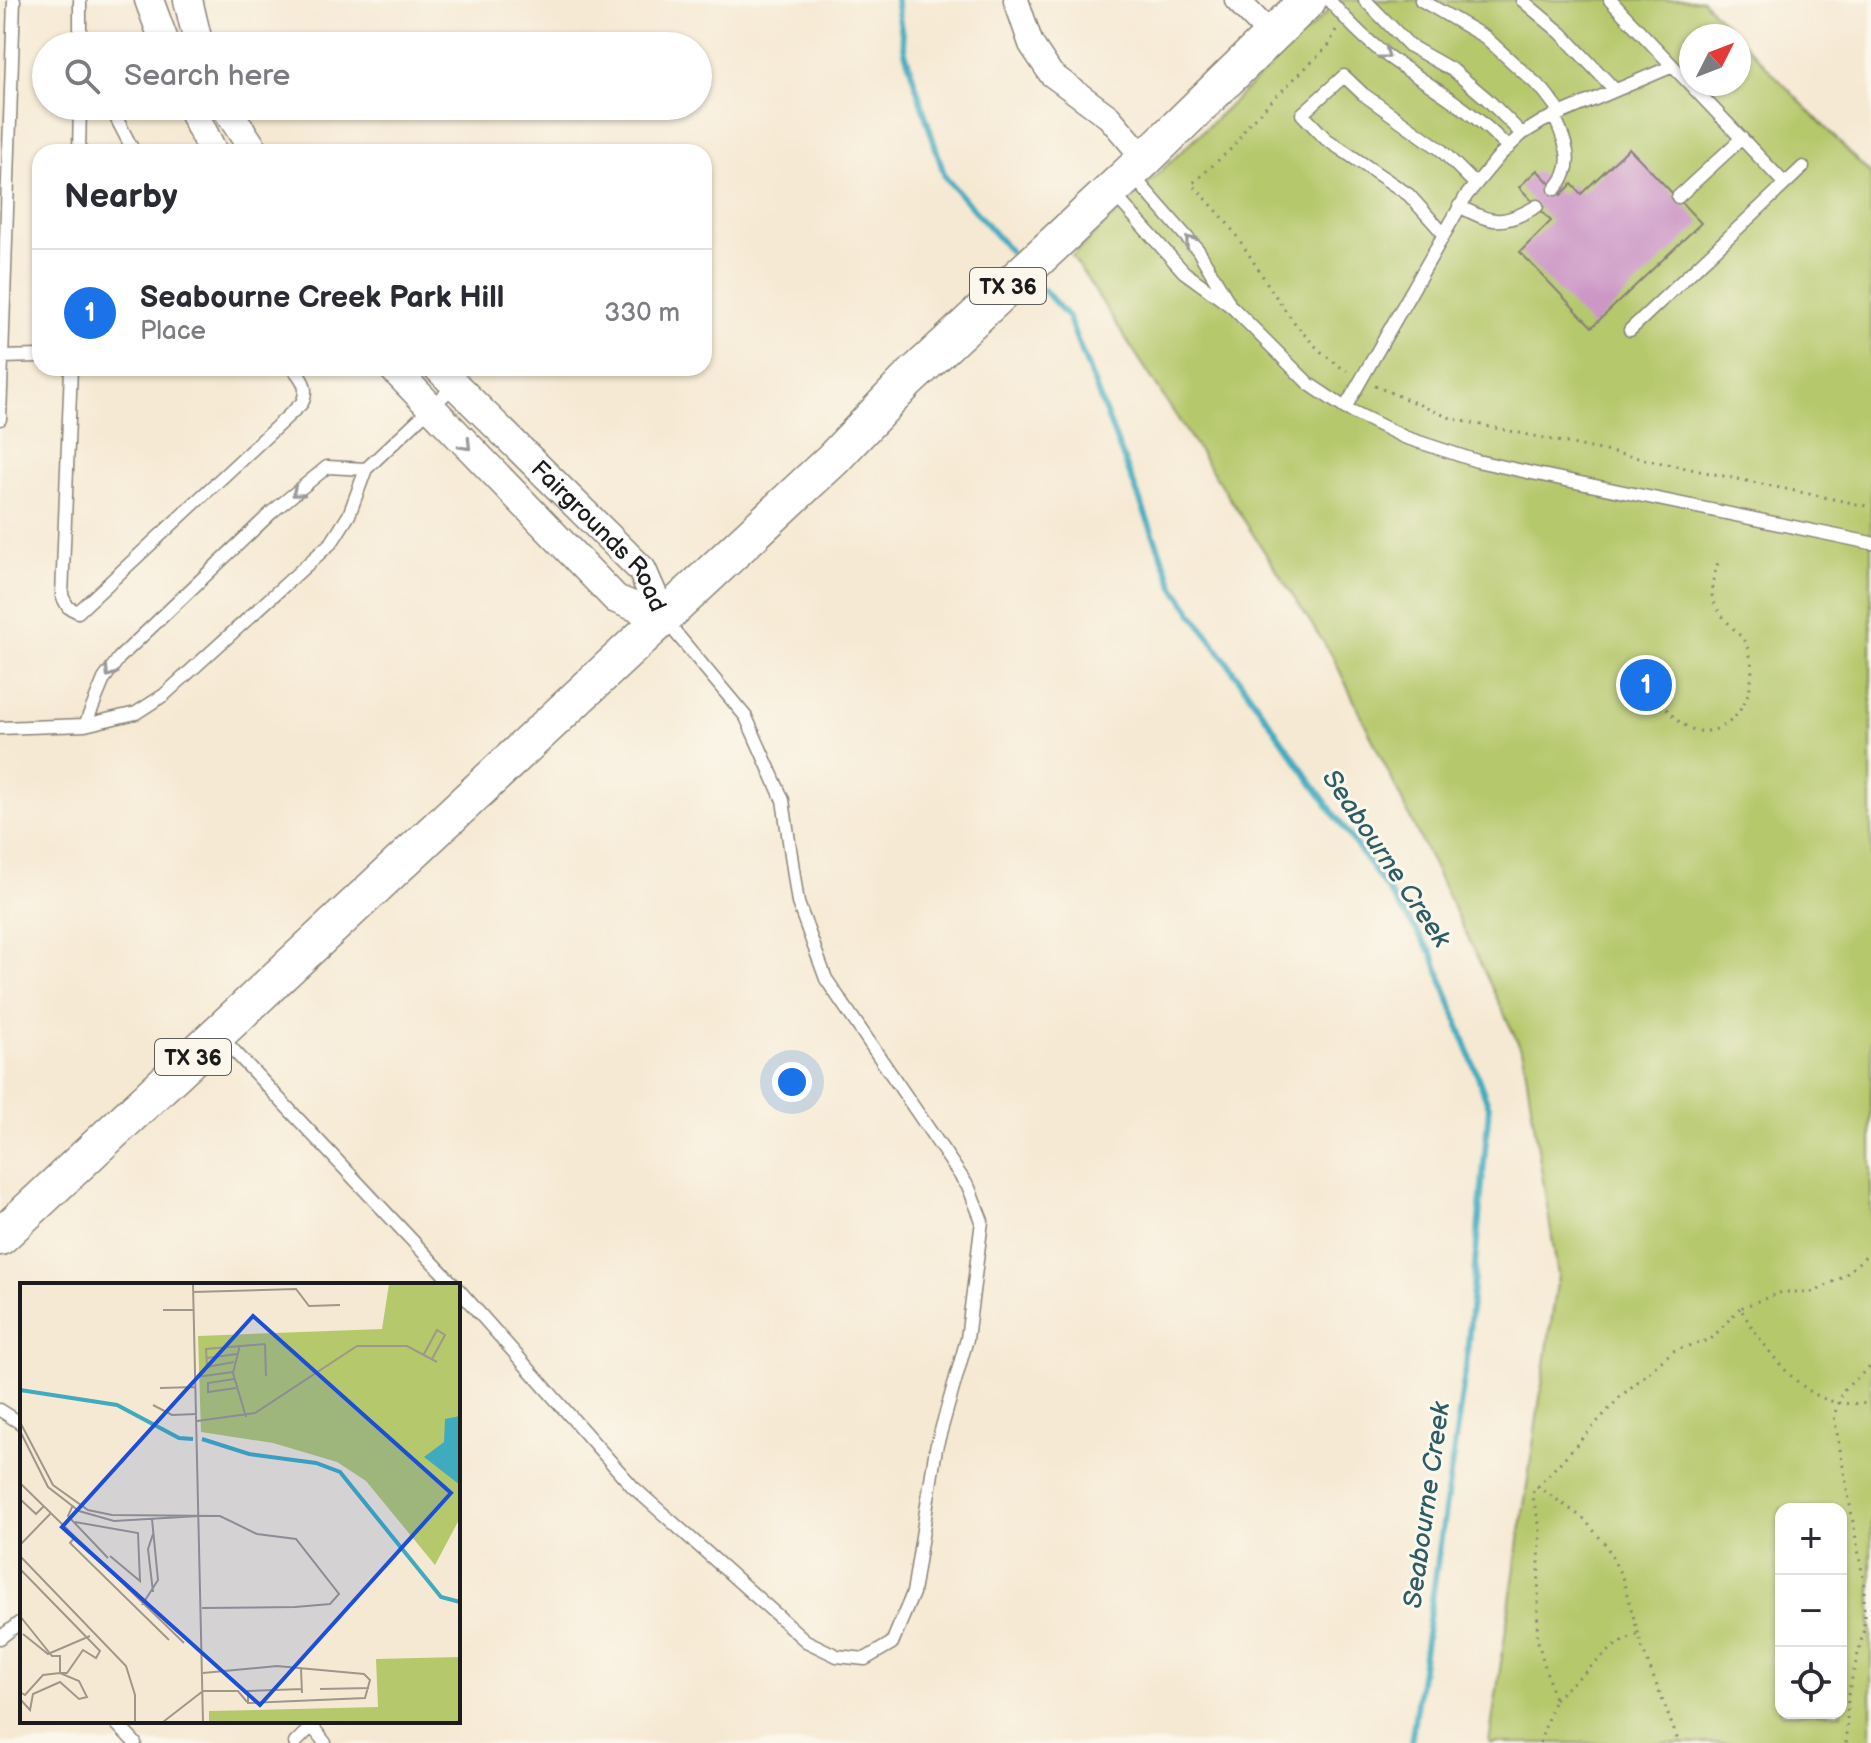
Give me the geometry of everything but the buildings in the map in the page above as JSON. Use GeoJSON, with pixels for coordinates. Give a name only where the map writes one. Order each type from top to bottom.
{"type":"FeatureCollection","features":[{"type":"Feature","properties":{"kind":"main road","name":"TX 36"},"geometry":{"type":"LineString","coordinates":[[0,1237],[833,459],[906,382],[1129,174],[1308,0]]}},
{"type":"Feature","properties":{"kind":"street"},"geometry":{"type":"LineString","coordinates":[[149,0],[161,32]]}},
{"type":"Feature","properties":{"kind":"street"},"geometry":{"type":"LineString","coordinates":[[188,0],[196,32]]}},
{"type":"Feature","properties":{"kind":"street"},"geometry":{"type":"LineString","coordinates":[[1016,0],[1031,44],[1051,74],[1109,117],[1129,174]]}},
{"type":"Feature","properties":{"kind":"street"},"geometry":{"type":"LineString","coordinates":[[1237,0],[1271,35]]}},
{"type":"Feature","properties":{"kind":"street"},"geometry":{"type":"LineString","coordinates":[[197,120],[209,144]]}},
{"type":"Feature","properties":{"kind":"street"},"geometry":{"type":"LineString","coordinates":[[234,120],[250,144]]}},
{"type":"Feature","properties":{"kind":"street","name":"Fairgrounds Road"},"geometry":{"type":"LineString","coordinates":[[400,376],[616,599],[663,618]]}},
{"type":"Feature","properties":{"kind":"street","name":"Fairgrounds Road"},"geometry":{"type":"LineString","coordinates":[[446,377],[642,570],[663,618]]}},
{"type":"Feature","properties":{"kind":"lane"},"geometry":{"type":"LineString","coordinates":[[0,419],[5,106],[14,0]]}},
{"type":"Feature","properties":{"kind":"lane"},"geometry":{"type":"LineString","coordinates":[[80,0],[81,32]]}},
{"type":"Feature","properties":{"kind":"lane"},"geometry":{"type":"LineString","coordinates":[[1329,0],[1393,60],[1473,115],[1508,148]]}},
{"type":"Feature","properties":{"kind":"lane"},"geometry":{"type":"LineString","coordinates":[[1365,0],[1410,46],[1454,71],[1522,134]]}},
{"type":"Feature","properties":{"kind":"lane"},"geometry":{"type":"LineString","coordinates":[[1421,0],[1485,37],[1544,91],[1557,114],[1569,159],[1566,177],[1555,189]]}},
{"type":"Feature","properties":{"kind":"lane"},"geometry":{"type":"LineString","coordinates":[[1522,0],[1561,33],[1615,90]]}},
{"type":"Feature","properties":{"kind":"lane"},"geometry":{"type":"LineString","coordinates":[[1610,0],[1785,184]]}},
{"type":"Feature","properties":{"kind":"lane"},"geometry":{"type":"LineString","coordinates":[[1345,408],[1459,206],[1508,148],[1522,134],[1557,114],[1673,66]]}},
{"type":"Feature","properties":{"kind":"lane"},"geometry":{"type":"LineString","coordinates":[[1443,233],[1409,195],[1326,139],[1302,114],[1344,76],[1363,94],[1440,149],[1475,184]]}},
{"type":"Feature","properties":{"kind":"lane"},"geometry":{"type":"LineString","coordinates":[[79,144],[80,120]]}},
{"type":"Feature","properties":{"kind":"lane"},"geometry":{"type":"LineString","coordinates":[[117,120],[130,144]]}},
{"type":"Feature","properties":{"kind":"lane"},"geometry":{"type":"LineString","coordinates":[[1678,197],[1742,138]]}},
{"type":"Feature","properties":{"kind":"lane"},"geometry":{"type":"LineString","coordinates":[[1630,330],[1803,167]]}},
{"type":"Feature","properties":{"kind":"lane"},"geometry":{"type":"LineString","coordinates":[[1129,174],[1184,272],[1232,307],[1309,384],[1345,408],[1404,437],[1477,461],[1871,543]]}},
{"type":"Feature","properties":{"kind":"lane"},"geometry":{"type":"LineString","coordinates":[[1129,174],[1198,250],[1232,307]]}},
{"type":"Feature","properties":{"kind":"lane"},"geometry":{"type":"LineString","coordinates":[[1459,206],[1486,220],[1505,221],[1537,206]]}},
{"type":"Feature","properties":{"kind":"lane"},"geometry":{"type":"LineString","coordinates":[[1,357],[32,356]]}},
{"type":"Feature","properties":{"kind":"lane"},"geometry":{"type":"LineString","coordinates":[[71,376],[62,596],[68,607],[78,612],[302,403],[304,382],[299,376]]}},
{"type":"Feature","properties":{"kind":"lane"},"geometry":{"type":"LineString","coordinates":[[0,728],[85,725],[136,713],[164,695],[332,542],[349,515],[366,469],[430,408],[446,377]]}},
{"type":"Feature","properties":{"kind":"lane"},"geometry":{"type":"LineString","coordinates":[[85,725],[104,679],[119,658],[272,512],[327,467],[366,469]]}},
{"type":"Feature","properties":{"kind":"lane"},"geometry":{"type":"LineString","coordinates":[[460,1292],[633,1487],[806,1641],[837,1656],[865,1659],[892,1643],[913,1593],[936,1448],[967,1339],[982,1221],[969,1188],[826,979],[798,903],[783,800],[746,717],[663,618]]}},
{"type":"Feature","properties":{"kind":"lane"},"geometry":{"type":"LineString","coordinates":[[218,1033],[452,1283]]}},
{"type":"Feature","properties":{"kind":"lane"},"geometry":{"type":"LineString","coordinates":[[0,1410],[20,1423]]}},
{"type":"Feature","properties":{"kind":"lane"},"geometry":{"type":"LineString","coordinates":[[0,1638],[20,1624]]}},
{"type":"Feature","properties":{"kind":"lane"},"geometry":{"type":"LineString","coordinates":[[116,1723],[135,1743]]}},
{"type":"Feature","properties":{"kind":"lane"},"geometry":{"type":"LineString","coordinates":[[295,1743],[310,1724],[325,1743]]}},
{"type":"Feature","properties":{"kind":"path"},"geometry":{"type":"LineString","coordinates":[[1347,20],[1338,28],[1329,45],[1250,122],[1233,147],[1192,184],[1234,233],[1263,280],[1295,322],[1340,367],[1394,396],[1453,419],[1871,507]]}},
{"type":"Feature","properties":{"kind":"path"},"geometry":{"type":"LineString","coordinates":[[1656,697],[1680,722],[1699,731],[1711,730],[1732,720],[1745,702],[1750,689],[1751,663],[1745,643],[1714,602],[1711,591],[1718,562]]}},
{"type":"Feature","properties":{"kind":"path"},"geometry":{"type":"LineString","coordinates":[[1554,1699],[1537,1638],[1540,1528],[1532,1493],[1564,1455],[1631,1387],[1673,1351],[1711,1339],[1740,1308],[1782,1292],[1814,1292],[1843,1277],[1871,1251]]}},
{"type":"Feature","properties":{"kind":"path"},"geometry":{"type":"LineString","coordinates":[[1740,1308],[1760,1340],[1791,1377],[1838,1403],[1871,1404]]}},
{"type":"Feature","properties":{"kind":"path"},"geometry":{"type":"LineString","coordinates":[[1846,1743],[1848,1695],[1864,1629],[1864,1583],[1834,1416],[1842,1391],[1871,1366]]}},
{"type":"Feature","properties":{"kind":"path"},"geometry":{"type":"LineString","coordinates":[[1537,1486],[1583,1518],[1606,1545],[1622,1577],[1665,1710],[1679,1743]]}},
{"type":"Feature","properties":{"kind":"path"},"geometry":{"type":"LineString","coordinates":[[1540,1743],[1554,1699],[1617,1644],[1639,1634]]}},
{"type":"Feature","properties":{"kind":"green space"},"geometry":{"type":"Polygon","coordinates":[[[1340,0],[1702,0],[1725,24],[1679,24],[1679,96],[1751,96],[1751,50],[1871,175],[1871,1743],[1489,1743],[1558,1276],[1523,1053],[1333,657],[1072,256],[1340,0]]]}},
{"type":"Feature","properties":{"kind":"waterway","name":"Seabourne Creek"},"geometry":{"type":"LineString","coordinates":[[896,0],[905,52],[945,177],[1010,251]]}},
{"type":"Feature","properties":{"kind":"waterway","name":"Seabourne Creek"},"geometry":{"type":"LineString","coordinates":[[1044,290],[1068,317],[1174,587],[1432,953],[1489,1107],[1466,1366],[1411,1743]]}},
{"type":"Feature","properties":{"kind":"place","name":"Seabourne Creek Park Hill"},"geometry":{"type":"Point","coordinates":[1646,685]}}]}
